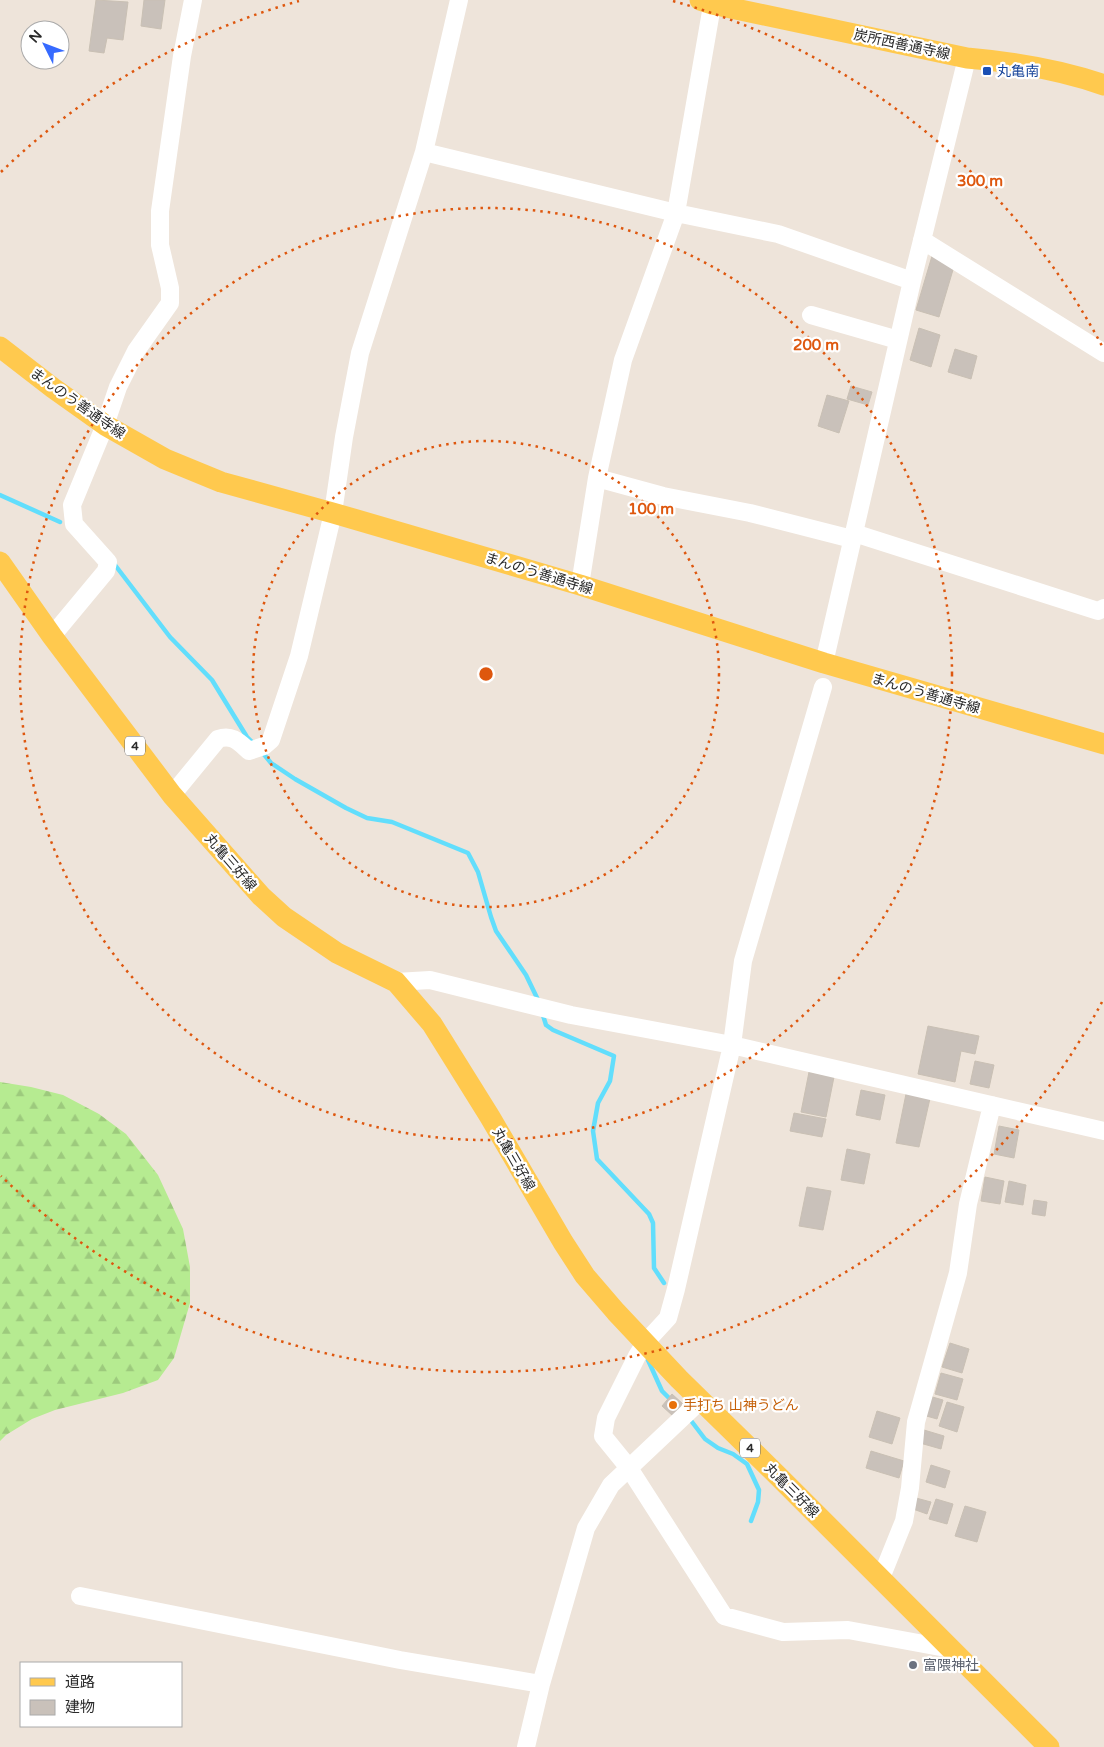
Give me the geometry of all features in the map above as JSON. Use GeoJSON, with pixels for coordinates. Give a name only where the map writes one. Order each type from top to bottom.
{"type":"FeatureCollection","features":[{"type":"Feature","properties":{"kind":"main road","name":"炭所西善通寺線"},"geometry":{"type":"LineString","coordinates":[[709,1],[967,58],[1083,78],[1104,85]]}},
{"type":"Feature","properties":{"kind":"main road","name":"まんのう善通寺線"},"geometry":{"type":"LineString","coordinates":[[0,347],[105,425],[165,458],[221,482],[580,585],[824,663],[1104,744]]}},
{"type":"Feature","properties":{"kind":"main road","name":"丸亀三好線"},"geometry":{"type":"LineString","coordinates":[[0,562],[52,636],[172,794],[261,896],[284,917],[337,953],[396,982],[432,1024],[585,1276],[697,1404],[881,1578],[1049,1747]]}},
{"type":"Feature","properties":{"kind":"street"},"geometry":{"type":"LineString","coordinates":[[52,636],[106,571],[108,562],[74,524],[72,505],[105,425],[118,387],[136,351],[170,303],[170,288],[160,245],[160,211],[182,56],[193,0]]}},
{"type":"Feature","properties":{"kind":"street"},"geometry":{"type":"LineString","coordinates":[[172,794],[218,739],[226,736],[236,740],[249,751],[264,746],[271,740],[299,656],[333,513],[344,437],[360,352],[424,152],[459,0]]}},
{"type":"Feature","properties":{"kind":"street"},"geometry":{"type":"LineString","coordinates":[[580,585],[597,478],[623,360],[676,213],[709,1]]}},
{"type":"Feature","properties":{"kind":"street"},"geometry":{"type":"LineString","coordinates":[[824,663],[898,340],[967,58]]}},
{"type":"Feature","properties":{"kind":"street"},"geometry":{"type":"LineString","coordinates":[[424,152],[676,213],[778,234],[912,281]]}},
{"type":"Feature","properties":{"kind":"street"},"geometry":{"type":"LineString","coordinates":[[922,240],[1104,352]]}},
{"type":"Feature","properties":{"kind":"street"},"geometry":{"type":"LineString","coordinates":[[811,315],[898,340]]}},
{"type":"Feature","properties":{"kind":"street"},"geometry":{"type":"LineString","coordinates":[[597,478],[663,496],[853,536],[1098,611],[1104,608]]}},
{"type":"Feature","properties":{"kind":"street"},"geometry":{"type":"LineString","coordinates":[[823,687],[743,961],[732,1045],[668,1318],[645,1343],[637,1356],[606,1418],[603,1436],[629,1468],[724,1616],[783,1632],[848,1630],[951,1649]]}},
{"type":"Feature","properties":{"kind":"street"},"geometry":{"type":"LineString","coordinates":[[396,982],[430,980],[552,1010],[732,1045],[1104,1131]]}},
{"type":"Feature","properties":{"kind":"street"},"geometry":{"type":"LineString","coordinates":[[881,1578],[904,1521],[910,1488],[916,1422],[958,1273],[968,1204],[992,1105]]}},
{"type":"Feature","properties":{"kind":"street"},"geometry":{"type":"LineString","coordinates":[[526,1747],[541,1684],[586,1528],[611,1485],[697,1404]]}},
{"type":"Feature","properties":{"kind":"street"},"geometry":{"type":"LineString","coordinates":[[80,1596],[400,1660],[541,1684]]}},
{"type":"Feature","properties":{"kind":"green space"},"geometry":{"type":"Polygon","coordinates":[[[0,1082],[63,1095],[99,1114],[126,1134],[158,1175],[183,1229],[190,1267],[190,1303],[174,1358],[158,1380],[123,1393],[55,1410],[32,1419],[6,1435],[0,1441],[0,1082]]]}},
{"type":"Feature","properties":{"kind":"building"},"geometry":{"type":"Polygon","coordinates":[[[96,0],[128,2],[123,40],[107,38],[104,53],[89,51],[96,0]]]}},
{"type":"Feature","properties":{"kind":"building"},"geometry":{"type":"Polygon","coordinates":[[[144,0],[165,0],[161,29],[141,26],[144,0]]]}},
{"type":"Feature","properties":{"kind":"building"},"geometry":{"type":"Polygon","coordinates":[[[932,256],[955,263],[939,317],[916,310],[932,256]]]}},
{"type":"Feature","properties":{"kind":"building"},"geometry":{"type":"Polygon","coordinates":[[[919,328],[940,335],[931,367],[910,360],[919,328]]]}},
{"type":"Feature","properties":{"kind":"building"},"geometry":{"type":"Polygon","coordinates":[[[955,349],[977,356],[971,379],[948,372],[955,349]]]}},
{"type":"Feature","properties":{"kind":"building"},"geometry":{"type":"Polygon","coordinates":[[[851,386],[872,392],[868,405],[847,399],[851,386]]]}},
{"type":"Feature","properties":{"kind":"building"},"geometry":{"type":"Polygon","coordinates":[[[827,395],[849,401],[839,433],[818,426],[827,395]]]}},
{"type":"Feature","properties":{"kind":"building"},"geometry":{"type":"Polygon","coordinates":[[[928,1026],[979,1036],[975,1054],[961,1051],[955,1082],[918,1074],[928,1026]]]}},
{"type":"Feature","properties":{"kind":"building"},"geometry":{"type":"Polygon","coordinates":[[[975,1061],[994,1065],[989,1088],[970,1084],[975,1061]]]}},
{"type":"Feature","properties":{"kind":"building"},"geometry":{"type":"Polygon","coordinates":[[[809,1072],[834,1077],[826,1117],[801,1112],[809,1072]]]}},
{"type":"Feature","properties":{"kind":"building"},"geometry":{"type":"Polygon","coordinates":[[[907,1089],[931,1094],[919,1147],[896,1143],[907,1089]]]}},
{"type":"Feature","properties":{"kind":"building"},"geometry":{"type":"Polygon","coordinates":[[[861,1090],[885,1095],[880,1120],[856,1115],[861,1090]]]}},
{"type":"Feature","properties":{"kind":"building"},"geometry":{"type":"Polygon","coordinates":[[[794,1113],[826,1119],[822,1137],[790,1131],[794,1113]]]}},
{"type":"Feature","properties":{"kind":"building"},"geometry":{"type":"Polygon","coordinates":[[[999,1126],[1019,1130],[1014,1158],[994,1154],[999,1126]]]}},
{"type":"Feature","properties":{"kind":"building"},"geometry":{"type":"Polygon","coordinates":[[[847,1149],[870,1154],[864,1184],[841,1180],[847,1149]]]}},
{"type":"Feature","properties":{"kind":"building"},"geometry":{"type":"Polygon","coordinates":[[[985,1177],[1004,1181],[1000,1204],[981,1201],[985,1177]]]}},
{"type":"Feature","properties":{"kind":"building"},"geometry":{"type":"Polygon","coordinates":[[[1009,1181],[1026,1185],[1023,1205],[1005,1202],[1009,1181]]]}},
{"type":"Feature","properties":{"kind":"building"},"geometry":{"type":"Polygon","coordinates":[[[807,1187],[831,1191],[823,1230],[799,1226],[807,1187]]]}},
{"type":"Feature","properties":{"kind":"building"},"geometry":{"type":"Polygon","coordinates":[[[1034,1200],[1047,1202],[1045,1216],[1032,1214],[1034,1200]]]}},
{"type":"Feature","properties":{"kind":"building"},"geometry":{"type":"Polygon","coordinates":[[[950,1343],[969,1349],[962,1373],[942,1367],[950,1343]]]}},
{"type":"Feature","properties":{"kind":"building"},"geometry":{"type":"Polygon","coordinates":[[[941,1373],[963,1379],[957,1400],[935,1394],[941,1373]]]}},
{"type":"Feature","properties":{"kind":"building","name":"手打ち 山神うどん"},"geometry":{"type":"Polygon","coordinates":[[[672,1394],[683,1404],[673,1416],[662,1406],[672,1394]]]}},
{"type":"Feature","properties":{"kind":"building"},"geometry":{"type":"Polygon","coordinates":[[[929,1396],[943,1400],[937,1419],[923,1415],[929,1396]]]}},
{"type":"Feature","properties":{"kind":"building"},"geometry":{"type":"Polygon","coordinates":[[[947,1402],[964,1407],[957,1432],[939,1426],[947,1402]]]}},
{"type":"Feature","properties":{"kind":"building"},"geometry":{"type":"Polygon","coordinates":[[[877,1411],[900,1418],[892,1444],[869,1437],[877,1411]]]}},
{"type":"Feature","properties":{"kind":"building"},"geometry":{"type":"Polygon","coordinates":[[[924,1430],[944,1436],[941,1449],[920,1443],[924,1430]]]}},
{"type":"Feature","properties":{"kind":"building"},"geometry":{"type":"Polygon","coordinates":[[[871,1451],[904,1461],[899,1478],[866,1468],[871,1451]]]}},
{"type":"Feature","properties":{"kind":"building"},"geometry":{"type":"Polygon","coordinates":[[[931,1465],[950,1471],[945,1488],[926,1482],[931,1465]]]}},
{"type":"Feature","properties":{"kind":"building"},"geometry":{"type":"Polygon","coordinates":[[[916,1498],[931,1502],[927,1514],[913,1509],[916,1498]]]}},
{"type":"Feature","properties":{"kind":"building"},"geometry":{"type":"Polygon","coordinates":[[[936,1499],[953,1504],[947,1524],[929,1519],[936,1499]]]}},
{"type":"Feature","properties":{"kind":"building"},"geometry":{"type":"Polygon","coordinates":[[[965,1506],[986,1512],[977,1542],[955,1536],[965,1506]]]}},
{"type":"Feature","properties":{"kind":"waterway"},"geometry":{"type":"LineString","coordinates":[[0,495],[60,522]]}},
{"type":"Feature","properties":{"kind":"waterway"},"geometry":{"type":"LineString","coordinates":[[115,565],[170,637],[212,680],[247,737],[255,745]]}},
{"type":"Feature","properties":{"kind":"waterway"},"geometry":{"type":"LineString","coordinates":[[262,752],[271,763],[346,808],[367,818],[392,822],[468,853],[478,872],[496,931],[526,975],[539,1002]]}},
{"type":"Feature","properties":{"kind":"waterway"},"geometry":{"type":"LineString","coordinates":[[542,1012],[546,1025],[553,1030],[614,1056],[610,1081],[598,1103],[593,1131],[597,1159],[649,1214],[653,1223],[654,1268],[664,1283]]}},
{"type":"Feature","properties":{"kind":"waterway"},"geometry":{"type":"LineString","coordinates":[[648,1360],[662,1391],[673,1402]]}},
{"type":"Feature","properties":{"kind":"waterway"},"geometry":{"type":"LineString","coordinates":[[689,1418],[705,1439],[747,1464],[759,1490],[758,1502],[751,1521]]}},
{"type":"Feature","properties":{"kind":"place","name":"丸亀南"},"geometry":{"type":"Point","coordinates":[987,71]}},
{"type":"Feature","properties":{"kind":"place","name":"手打ち 山神うどん"},"geometry":{"type":"Point","coordinates":[673,1405]}},
{"type":"Feature","properties":{"kind":"place","name":"富隈神社"},"geometry":{"type":"Point","coordinates":[913,1665]}}]}
